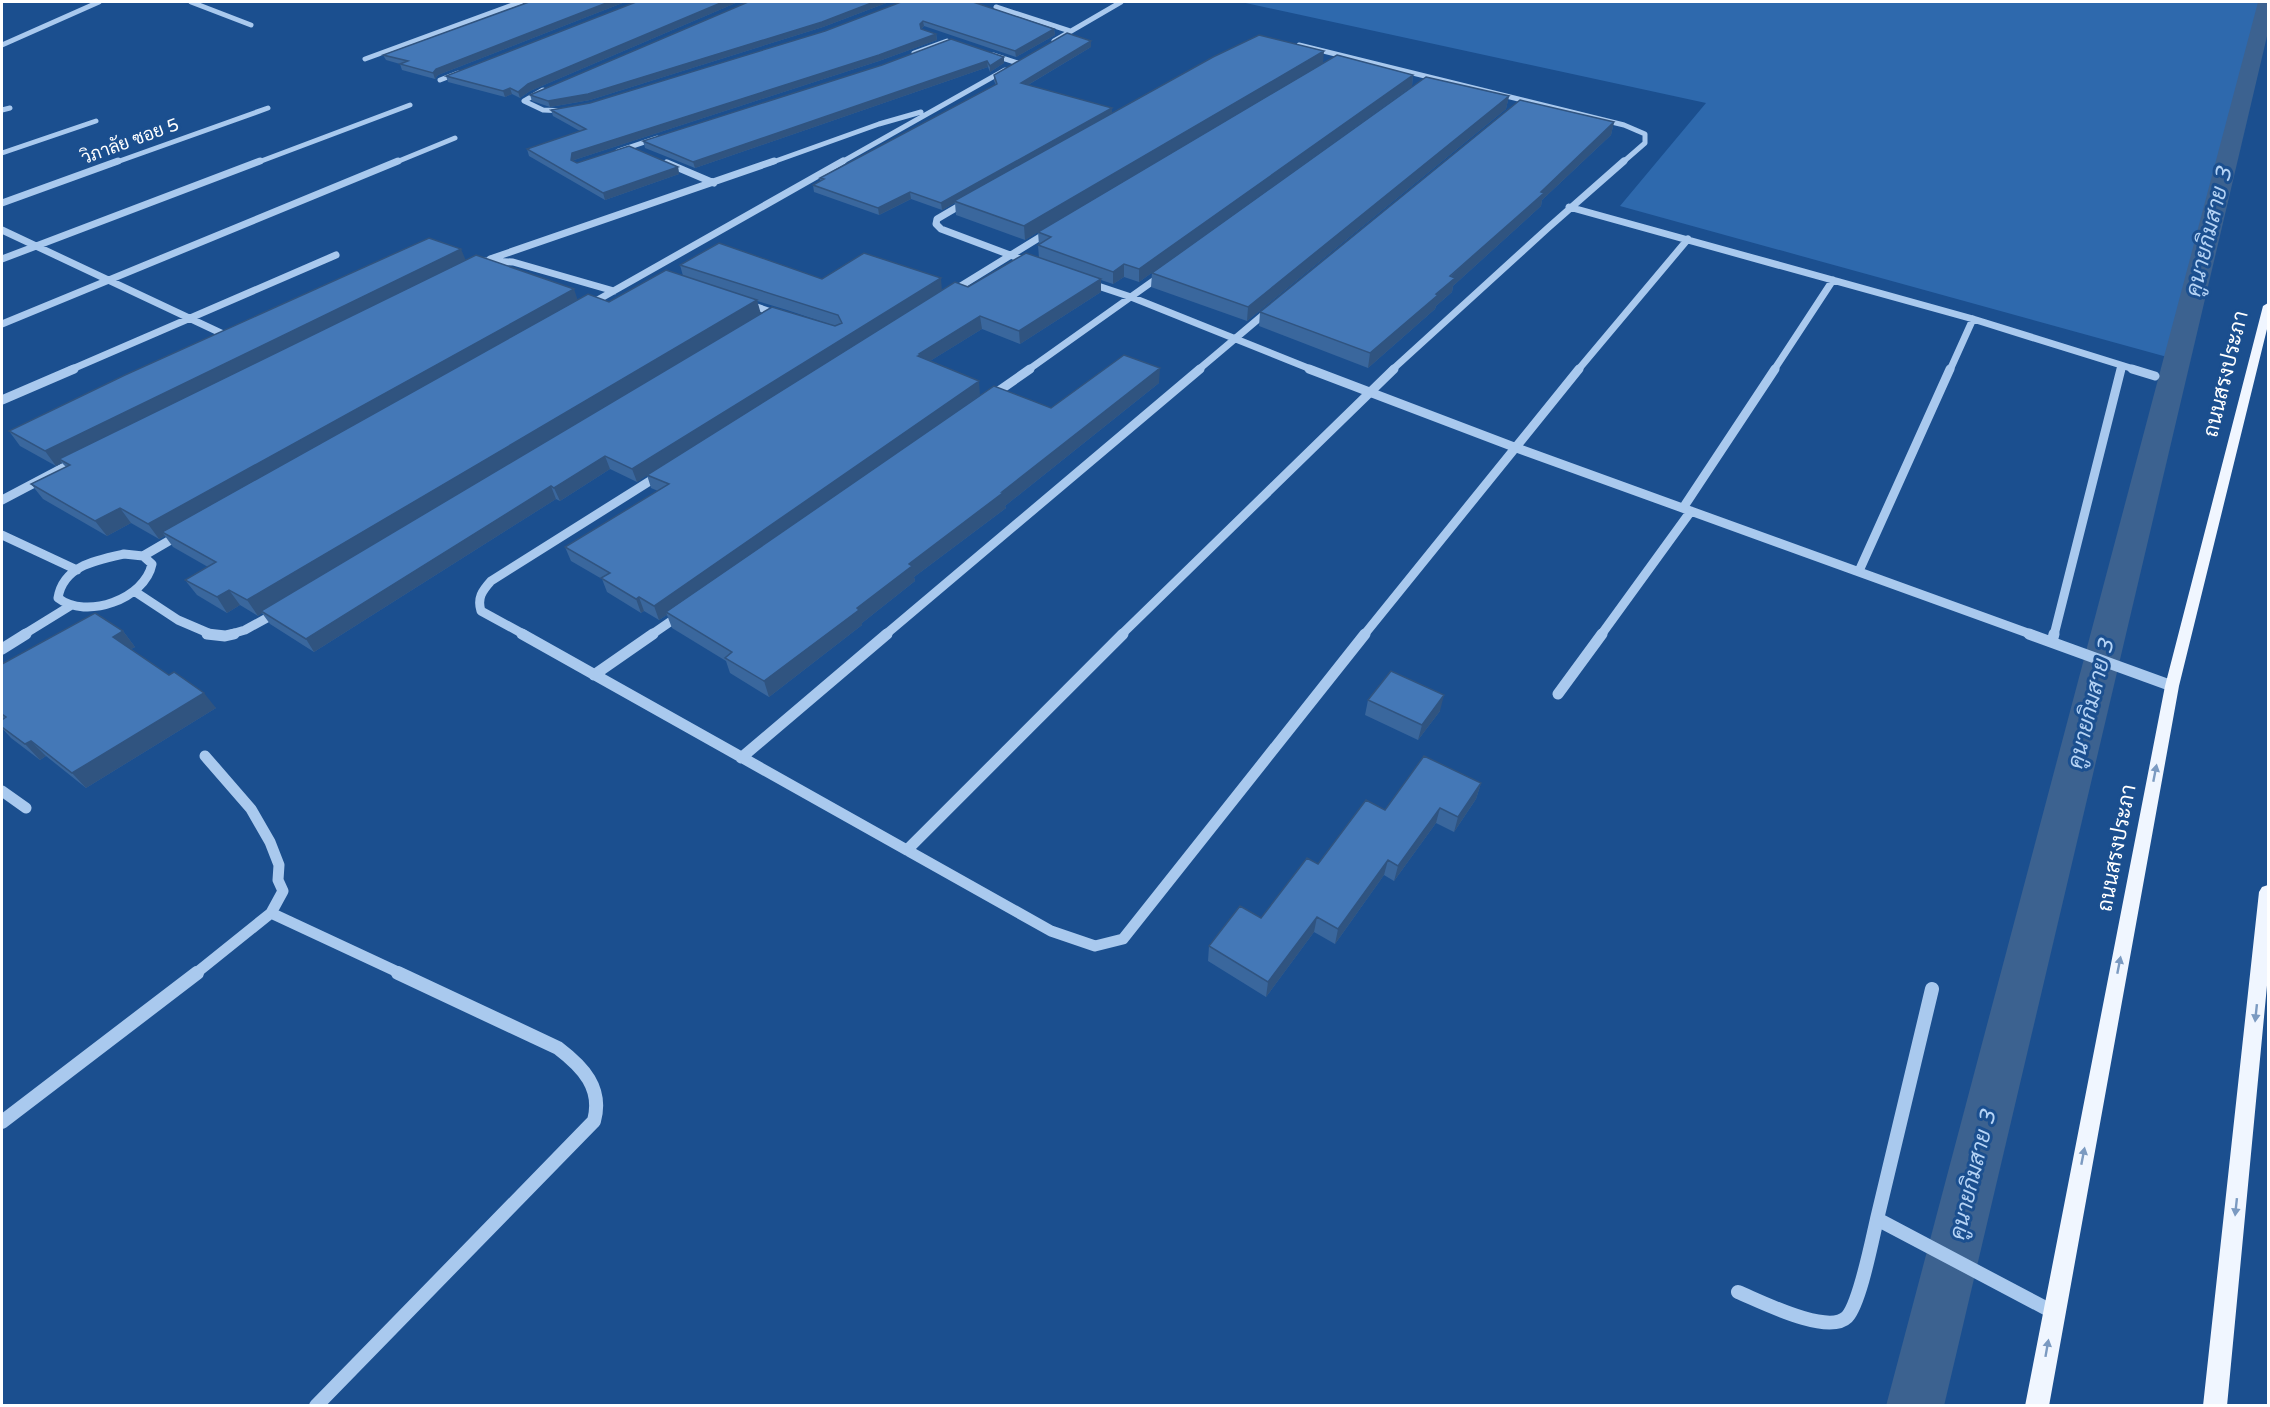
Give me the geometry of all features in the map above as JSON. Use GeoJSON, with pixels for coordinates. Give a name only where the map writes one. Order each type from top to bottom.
{"type":"FeatureCollection","features":[{"type":"Feature","properties":{"kind":"main road","name":"ถนนสรงประภา"},"geometry":{"type":"LineString","coordinates":[[2037,1406],[2172,686],[2268,306]]}},
{"type":"Feature","properties":{"kind":"main road"},"geometry":{"type":"LineString","coordinates":[[2215,1406],[2268,892]]}},
{"type":"Feature","properties":{"kind":"street"},"geometry":{"type":"LineString","coordinates":[[83,2],[97,2]]}},
{"type":"Feature","properties":{"kind":"street"},"geometry":{"type":"LineString","coordinates":[[2,45],[97,2]]}},
{"type":"Feature","properties":{"kind":"street"},"geometry":{"type":"LineString","coordinates":[[191,2],[251,25]]}},
{"type":"Feature","properties":{"kind":"street"},"geometry":{"type":"LineString","coordinates":[[365,59],[521,2]]}},
{"type":"Feature","properties":{"kind":"street"},"geometry":{"type":"LineString","coordinates":[[1044,47],[1121,2]]}},
{"type":"Feature","properties":{"kind":"street"},"geometry":{"type":"LineString","coordinates":[[996,7],[1070,31]]}},
{"type":"Feature","properties":{"kind":"street"},"geometry":{"type":"LineString","coordinates":[[942,37],[958,43]]}},
{"type":"Feature","properties":{"kind":"street"},"geometry":{"type":"LineString","coordinates":[[902,58],[951,40]]}},
{"type":"Feature","properties":{"kind":"street"},"geometry":{"type":"LineString","coordinates":[[907,850],[1369,391],[1569,207],[1645,143],[1645,134],[1624,125],[1295,44]]}},
{"type":"Feature","properties":{"kind":"street"},"geometry":{"type":"LineString","coordinates":[[986,52],[1018,63]]}},
{"type":"Feature","properties":{"kind":"street"},"geometry":{"type":"LineString","coordinates":[[1334,62],[1344,56]]}},
{"type":"Feature","properties":{"kind":"street"},"geometry":{"type":"LineString","coordinates":[[583,308],[1027,58]]}},
{"type":"Feature","properties":{"kind":"street"},"geometry":{"type":"LineString","coordinates":[[440,80],[462,71]]}},
{"type":"Feature","properties":{"kind":"street"},"geometry":{"type":"LineString","coordinates":[[1422,84],[1432,77]]}},
{"type":"Feature","properties":{"kind":"street"},"geometry":{"type":"LineString","coordinates":[[555,85],[524,101],[529,106],[552,112],[569,111]]}},
{"type":"Feature","properties":{"kind":"street"},"geometry":{"type":"LineString","coordinates":[[1515,108],[1524,100]]}},
{"type":"Feature","properties":{"kind":"street"},"geometry":{"type":"LineString","coordinates":[[2,259],[410,105]]}},
{"type":"Feature","properties":{"kind":"street"},"geometry":{"type":"LineString","coordinates":[[473,266],[879,124],[940,106]]}},
{"type":"Feature","properties":{"kind":"street"},"geometry":{"type":"LineString","coordinates":[[2,110],[10,108]]}},
{"type":"Feature","properties":{"kind":"street","name":"วิภาลัย ซอย 5"},"geometry":{"type":"LineString","coordinates":[[2,203],[268,108]]}},
{"type":"Feature","properties":{"kind":"street"},"geometry":{"type":"LineString","coordinates":[[2,153],[96,121]]}},
{"type":"Feature","properties":{"kind":"street"},"geometry":{"type":"LineString","coordinates":[[610,154],[665,136]]}},
{"type":"Feature","properties":{"kind":"street"},"geometry":{"type":"LineString","coordinates":[[2,324],[455,138]]}},
{"type":"Feature","properties":{"kind":"street"},"geometry":{"type":"LineString","coordinates":[[631,147],[641,152]]}},
{"type":"Feature","properties":{"kind":"street"},"geometry":{"type":"LineString","coordinates":[[662,161],[714,183]]}},
{"type":"Feature","properties":{"kind":"street"},"geometry":{"type":"LineString","coordinates":[[968,201],[937,219],[936,224],[941,229],[1043,267]]}},
{"type":"Feature","properties":{"kind":"street"},"geometry":{"type":"LineString","coordinates":[[1569,207],[1973,319],[2155,376]]}},
{"type":"Feature","properties":{"kind":"street"},"geometry":{"type":"LineString","coordinates":[[940,299],[1060,225]]}},
{"type":"Feature","properties":{"kind":"street"},"geometry":{"type":"LineString","coordinates":[[2,230],[223,334]]}},
{"type":"Feature","properties":{"kind":"street"},"geometry":{"type":"LineString","coordinates":[[671,468],[491,581],[480,593],[477,601],[481,611],[1051,931],[1092,946],[1107,947],[1123,939],[1514,447],[1688,239]]}},
{"type":"Feature","properties":{"kind":"street"},"geometry":{"type":"LineString","coordinates":[[2,400],[336,255]]}},
{"type":"Feature","properties":{"kind":"street"},"geometry":{"type":"LineString","coordinates":[[484,261],[513,262],[614,291]]}},
{"type":"Feature","properties":{"kind":"street"},"geometry":{"type":"LineString","coordinates":[[985,400],[1169,270]]}},
{"type":"Feature","properties":{"kind":"street"},"geometry":{"type":"LineString","coordinates":[[648,271],[659,274]]}},
{"type":"Feature","properties":{"kind":"street"},"geometry":{"type":"LineString","coordinates":[[1076,278],[1131,297],[1233,340],[1514,447],[2172,686]]}},
{"type":"Feature","properties":{"kind":"street"},"geometry":{"type":"LineString","coordinates":[[1558,694],[1687,510],[1833,280]]}},
{"type":"Feature","properties":{"kind":"street"},"geometry":{"type":"LineString","coordinates":[[730,298],[785,316]]}},
{"type":"Feature","properties":{"kind":"street"},"geometry":{"type":"LineString","coordinates":[[741,758],[1278,303]]}},
{"type":"Feature","properties":{"kind":"street"},"geometry":{"type":"LineString","coordinates":[[764,319],[774,313]]}},
{"type":"Feature","properties":{"kind":"street"},"geometry":{"type":"LineString","coordinates":[[1859,571],[1973,319]]}},
{"type":"Feature","properties":{"kind":"street"},"geometry":{"type":"LineString","coordinates":[[2052,642],[2122,366]]}},
{"type":"Feature","properties":{"kind":"street"},"geometry":{"type":"LineString","coordinates":[[2,500],[82,458]]}},
{"type":"Feature","properties":{"kind":"street"},"geometry":{"type":"LineString","coordinates":[[143,556],[152,564],[149,577],[134,591],[112,602],[89,607],[70,606],[58,598],[61,584],[77,570],[100,559],[124,554],[143,556],[184,533]]}},
{"type":"Feature","properties":{"kind":"street"},"geometry":{"type":"LineString","coordinates":[[2,535],[77,570]]}},
{"type":"Feature","properties":{"kind":"street"},"geometry":{"type":"LineString","coordinates":[[134,591],[204,634],[223,636],[239,633],[282,609]]}},
{"type":"Feature","properties":{"kind":"street"},"geometry":{"type":"LineString","coordinates":[[2,649],[70,606]]}},
{"type":"Feature","properties":{"kind":"street"},"geometry":{"type":"LineString","coordinates":[[594,675],[692,607]]}},
{"type":"Feature","properties":{"kind":"street"},"geometry":{"type":"LineString","coordinates":[[2,1122],[161,1002],[271,913],[284,891],[278,880],[279,865],[270,842],[251,809],[205,756]]}},
{"type":"Feature","properties":{"kind":"street"},"geometry":{"type":"LineString","coordinates":[[2,791],[26,808]]}},
{"type":"Feature","properties":{"kind":"street"},"geometry":{"type":"LineString","coordinates":[[271,913],[558,1048],[577,1062],[590,1077],[598,1110],[594,1121],[316,1406]]}},
{"type":"Feature","properties":{"kind":"street"},"geometry":{"type":"LineString","coordinates":[[1738,1292],[1811,1321],[1834,1323],[1847,1317],[1857,1296],[1878,1219],[1932,989]]}},
{"type":"Feature","properties":{"kind":"street"},"geometry":{"type":"LineString","coordinates":[[1878,1219],[2053,1312]]}},
{"type":"Feature","properties":{"kind":"shaded area"},"geometry":{"type":"Polygon","coordinates":[[[1241,2],[2267,2],[2178,360],[1620,206],[1706,103],[1241,2]]]}},
{"type":"Feature","properties":{"kind":"building"},"geometry":{"type":"Polygon","coordinates":[[[529,2],[609,2],[436,69],[433,73],[400,64],[408,61],[383,55],[529,2]]]}},
{"type":"Feature","properties":{"kind":"building"},"geometry":{"type":"Polygon","coordinates":[[[636,2],[723,2],[528,84],[518,92],[510,88],[503,91],[446,76],[636,2]]]}},
{"type":"Feature","properties":{"kind":"building"},"geometry":{"type":"Polygon","coordinates":[[[748,2],[874,2],[822,22],[588,94],[548,101],[530,95],[748,2]]]}},
{"type":"Feature","properties":{"kind":"building"},"geometry":{"type":"Polygon","coordinates":[[[901,2],[973,2],[1054,29],[1015,51],[923,21],[920,24],[921,29],[936,34],[879,55],[572,153],[571,160],[577,163],[629,146],[678,167],[603,193],[527,149],[586,129],[551,110],[590,103],[825,31],[901,2]]]}},
{"type":"Feature","properties":{"kind":"building"},"geometry":{"type":"Polygon","coordinates":[[[1067,33],[1091,41],[1021,83],[1112,108],[941,203],[910,192],[878,208],[813,185],[824,179],[820,178],[997,84],[994,75],[1067,33]]]}},
{"type":"Feature","properties":{"kind":"building"},"geometry":{"type":"Polygon","coordinates":[[[1259,35],[1324,51],[1024,226],[954,201],[1213,57],[1259,35]]]}},
{"type":"Feature","properties":{"kind":"building"},"geometry":{"type":"Polygon","coordinates":[[[951,39],[1004,57],[990,66],[987,61],[693,162],[643,141],[882,65],[951,39]]]}},
{"type":"Feature","properties":{"kind":"building"},"geometry":{"type":"Polygon","coordinates":[[[1337,55],[1413,75],[1139,269],[1124,264],[1113,272],[1038,245],[1051,237],[1038,232],[1337,55]]]}},
{"type":"Feature","properties":{"kind":"building"},"geometry":{"type":"Polygon","coordinates":[[[1426,77],[1509,96],[1248,307],[1152,273],[1426,77]]]}},
{"type":"Feature","properties":{"kind":"building"},"geometry":{"type":"Polygon","coordinates":[[[1520,100],[1614,122],[1541,192],[1544,193],[1450,276],[1455,278],[1436,294],[1438,295],[1370,353],[1260,312],[1520,100]]]}},
{"type":"Feature","properties":{"kind":"building"},"geometry":{"type":"Polygon","coordinates":[[[429,238],[461,249],[45,451],[9,431],[125,375],[429,238]]]}},
{"type":"Feature","properties":{"kind":"building"},"geometry":{"type":"Polygon","coordinates":[[[719,243],[822,279],[864,253],[941,278],[632,469],[605,456],[554,488],[551,486],[306,639],[261,611],[772,307],[835,326],[842,323],[838,315],[680,265],[719,243]]]}},
{"type":"Feature","properties":{"kind":"building"},"geometry":{"type":"Polygon","coordinates":[[[1026,253],[1101,279],[1019,331],[980,316],[919,354],[921,355],[918,356],[979,381],[654,606],[639,597],[636,599],[601,578],[610,573],[565,547],[669,484],[647,475],[955,282],[968,287],[1026,253]]]}},
{"type":"Feature","properties":{"kind":"building"},"geometry":{"type":"Polygon","coordinates":[[[476,255],[574,289],[148,524],[120,508],[95,521],[31,484],[70,465],[59,459],[476,255]]]}},
{"type":"Feature","properties":{"kind":"building"},"geometry":{"type":"Polygon","coordinates":[[[666,270],[757,300],[247,600],[229,590],[217,597],[185,580],[216,562],[162,532],[588,294],[609,302],[666,270]]]}},
{"type":"Feature","properties":{"kind":"building"},"geometry":{"type":"Polygon","coordinates":[[[1124,355],[1160,368],[909,564],[912,566],[857,608],[859,610],[764,681],[725,658],[732,652],[666,612],[994,386],[1051,408],[1124,355]]]}},
{"type":"Feature","properties":{"kind":"building"},"geometry":{"type":"Polygon","coordinates":[[[95,613],[123,631],[113,637],[169,675],[174,672],[204,693],[72,773],[31,741],[25,744],[2,727],[2,720],[6,717],[2,714],[2,664],[95,613]]]}},
{"type":"Feature","properties":{"kind":"building"},"geometry":{"type":"Polygon","coordinates":[[[1391,671],[1444,695],[1422,725],[1368,700],[1391,671]]]}},
{"type":"Feature","properties":{"kind":"building"},"geometry":{"type":"Polygon","coordinates":[[[1424,756],[1481,783],[1458,817],[1440,808],[1398,866],[1388,860],[1338,929],[1317,917],[1268,982],[1209,946],[1240,906],[1261,918],[1307,858],[1318,864],[1366,800],[1385,810],[1424,756]]]}},
{"type":"Feature","properties":{"kind":"waterway","name":"คูนายกิมสาย 3"},"geometry":{"type":"LineString","coordinates":[[1915,1406],[2267,2]]}}]}
